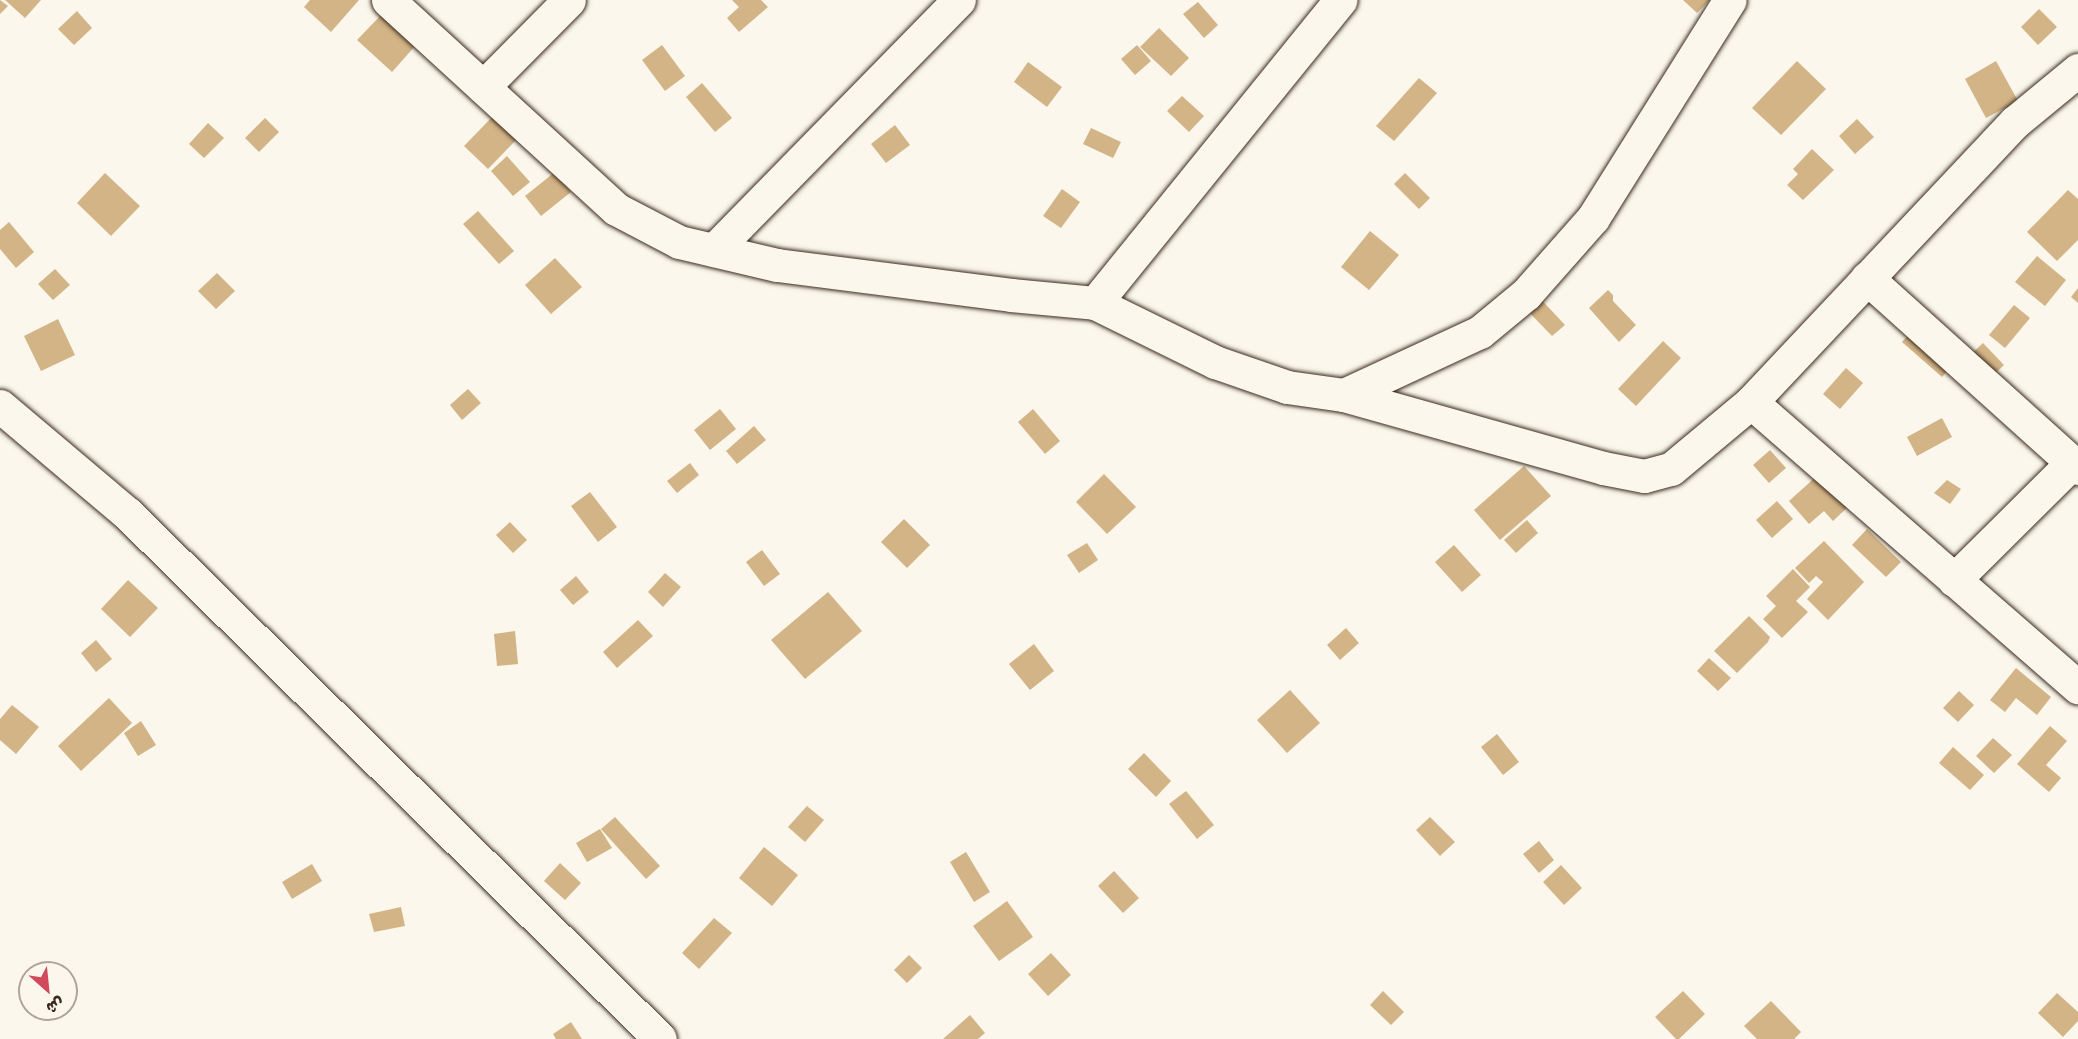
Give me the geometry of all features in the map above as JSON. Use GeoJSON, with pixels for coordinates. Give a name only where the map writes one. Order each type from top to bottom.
{"type":"FeatureCollection","features":[{"type":"Feature","properties":{"kind":"street"},"geometry":{"type":"LineString","coordinates":[[388,0],[616,209],[680,242],[777,265],[1011,295],[1095,303],[1215,362],[1287,387],[1344,395],[1603,468],[1644,476],[1671,469],[1751,402],[2015,122],[2078,70]]}},
{"type":"Feature","properties":{"kind":"street"},"geometry":{"type":"LineString","coordinates":[[483,87],[569,0]]}},
{"type":"Feature","properties":{"kind":"street"},"geometry":{"type":"LineString","coordinates":[[714,250],[959,0]]}},
{"type":"Feature","properties":{"kind":"street"},"geometry":{"type":"LineString","coordinates":[[1095,303],[1340,0]]}},
{"type":"Feature","properties":{"kind":"street"},"geometry":{"type":"LineString","coordinates":[[1344,395],[1479,332],[1526,294],[1593,218],[1730,0]]}},
{"type":"Feature","properties":{"kind":"street"},"geometry":{"type":"LineString","coordinates":[[1867,278],[2075,466],[1954,580]]}},
{"type":"Feature","properties":{"kind":"street"},"geometry":{"type":"LineString","coordinates":[[1751,402],[2078,687]]}},
{"type":"Feature","properties":{"kind":"street"},"geometry":{"type":"LineString","coordinates":[[0,406],[128,514],[660,1039]]}},
{"type":"Feature","properties":{"kind":"building"},"geometry":{"type":"Polygon","coordinates":[[[0,0],[8,6],[0,14],[0,0]]]}},
{"type":"Feature","properties":{"kind":"building"},"geometry":{"type":"Polygon","coordinates":[[[5,0],[41,0],[25,18],[5,0]]]}},
{"type":"Feature","properties":{"kind":"building"},"geometry":{"type":"Polygon","coordinates":[[[310,0],[359,0],[331,32],[304,7],[310,0]]]}},
{"type":"Feature","properties":{"kind":"building"},"geometry":{"type":"Polygon","coordinates":[[[732,0],[761,0],[768,7],[739,32],[727,18],[739,7],[732,0]]]}},
{"type":"Feature","properties":{"kind":"building"},"geometry":{"type":"Polygon","coordinates":[[[1683,0],[1710,0],[1697,13],[1683,0]]]}},
{"type":"Feature","properties":{"kind":"building"},"geometry":{"type":"Polygon","coordinates":[[[1198,2],[1218,25],[1204,38],[1183,14],[1198,2]]]}},
{"type":"Feature","properties":{"kind":"building"},"geometry":{"type":"Polygon","coordinates":[[[2039,9],[2057,27],[2038,45],[2021,27],[2039,9]]]}},
{"type":"Feature","properties":{"kind":"building"},"geometry":{"type":"Polygon","coordinates":[[[77,11],[92,28],[74,45],[58,29],[77,11]]]}},
{"type":"Feature","properties":{"kind":"building"},"geometry":{"type":"Polygon","coordinates":[[[382,14],[416,45],[392,72],[357,40],[382,14]]]}},
{"type":"Feature","properties":{"kind":"building"},"geometry":{"type":"Polygon","coordinates":[[[1159,28],[1189,58],[1171,76],[1140,47],[1159,28]]]}},
{"type":"Feature","properties":{"kind":"building"},"geometry":{"type":"Polygon","coordinates":[[[662,45],[685,76],[665,91],[642,60],[662,45]]]}},
{"type":"Feature","properties":{"kind":"building"},"geometry":{"type":"Polygon","coordinates":[[[1137,45],[1151,61],[1135,75],[1121,59],[1137,45]]]}},
{"type":"Feature","properties":{"kind":"building"},"geometry":{"type":"Polygon","coordinates":[[[1797,61],[1826,89],[1781,135],[1752,108],[1797,61]]]}},
{"type":"Feature","properties":{"kind":"building"},"geometry":{"type":"Polygon","coordinates":[[[1996,61],[2018,101],[1986,118],[1965,79],[1996,61]]]}},
{"type":"Feature","properties":{"kind":"building"},"geometry":{"type":"Polygon","coordinates":[[[1028,62],[1062,87],[1047,107],[1014,82],[1028,62]]]}},
{"type":"Feature","properties":{"kind":"building"},"geometry":{"type":"Polygon","coordinates":[[[1419,78],[1437,93],[1394,141],[1376,126],[1419,78]]]}},
{"type":"Feature","properties":{"kind":"building"},"geometry":{"type":"Polygon","coordinates":[[[702,83],[732,118],[715,132],[686,97],[702,83]]]}},
{"type":"Feature","properties":{"kind":"building"},"geometry":{"type":"Polygon","coordinates":[[[1182,96],[1204,116],[1189,132],[1167,111],[1182,96]]]}},
{"type":"Feature","properties":{"kind":"building"},"geometry":{"type":"Polygon","coordinates":[[[495,114],[519,137],[488,169],[464,146],[495,114]]]}},
{"type":"Feature","properties":{"kind":"building"},"geometry":{"type":"Polygon","coordinates":[[[265,118],[279,132],[259,152],[245,138],[265,118]]]}},
{"type":"Feature","properties":{"kind":"building"},"geometry":{"type":"Polygon","coordinates":[[[1857,119],[1874,137],[1855,154],[1839,136],[1857,119]]]}},
{"type":"Feature","properties":{"kind":"building"},"geometry":{"type":"Polygon","coordinates":[[[208,123],[224,138],[204,158],[189,144],[208,123]]]}},
{"type":"Feature","properties":{"kind":"building"},"geometry":{"type":"Polygon","coordinates":[[[895,125],[910,145],[886,163],[871,144],[895,125]]]}},
{"type":"Feature","properties":{"kind":"building"},"geometry":{"type":"Polygon","coordinates":[[[1091,128],[1121,142],[1113,158],[1083,144],[1091,128]]]}},
{"type":"Feature","properties":{"kind":"building"},"geometry":{"type":"Polygon","coordinates":[[[1812,149],[1834,170],[1803,200],[1787,185],[1798,174],[1793,169],[1812,149]]]}},
{"type":"Feature","properties":{"kind":"building"},"geometry":{"type":"Polygon","coordinates":[[[507,156],[530,182],[513,196],[491,171],[507,156]]]}},
{"type":"Feature","properties":{"kind":"building"},"geometry":{"type":"Polygon","coordinates":[[[555,172],[571,192],[541,216],[525,196],[555,172]]]}},
{"type":"Feature","properties":{"kind":"building"},"geometry":{"type":"Polygon","coordinates":[[[105,173],[140,206],[111,236],[77,203],[105,173]]]}},
{"type":"Feature","properties":{"kind":"building"},"geometry":{"type":"Polygon","coordinates":[[[1405,173],[1430,198],[1419,209],[1394,184],[1405,173]]]}},
{"type":"Feature","properties":{"kind":"building"},"geometry":{"type":"Polygon","coordinates":[[[1062,189],[1080,202],[1061,228],[1043,216],[1062,189]]]}},
{"type":"Feature","properties":{"kind":"building"},"geometry":{"type":"Polygon","coordinates":[[[2068,190],[2078,199],[2078,240],[2057,261],[2027,232],[2068,190]]]}},
{"type":"Feature","properties":{"kind":"building"},"geometry":{"type":"Polygon","coordinates":[[[478,211],[514,251],[499,264],[463,224],[478,211]]]}},
{"type":"Feature","properties":{"kind":"building"},"geometry":{"type":"Polygon","coordinates":[[[9,222],[34,252],[16,268],[0,249],[0,230],[9,222]]]}},
{"type":"Feature","properties":{"kind":"building"},"geometry":{"type":"Polygon","coordinates":[[[1370,231],[1399,255],[1369,290],[1341,267],[1370,231]]]}},
{"type":"Feature","properties":{"kind":"building"},"geometry":{"type":"Polygon","coordinates":[[[2037,256],[2066,280],[2045,306],[2015,282],[2037,256]]]}},
{"type":"Feature","properties":{"kind":"building"},"geometry":{"type":"Polygon","coordinates":[[[555,258],[582,287],[551,314],[525,285],[555,258]]]}},
{"type":"Feature","properties":{"kind":"building"},"geometry":{"type":"Polygon","coordinates":[[[55,269],[70,285],[53,300],[38,284],[55,269]]]}},
{"type":"Feature","properties":{"kind":"building"},"geometry":{"type":"Polygon","coordinates":[[[217,273],[235,291],[216,309],[198,291],[217,273]]]}},
{"type":"Feature","properties":{"kind":"building"},"geometry":{"type":"Polygon","coordinates":[[[2078,288],[2078,303],[2071,297],[2078,288]]]}},
{"type":"Feature","properties":{"kind":"building"},"geometry":{"type":"Polygon","coordinates":[[[1608,290],[1613,295],[1613,301],[1636,325],[1619,342],[1589,308],[1608,290]]]}},
{"type":"Feature","properties":{"kind":"building"},"geometry":{"type":"Polygon","coordinates":[[[1537,295],[1565,325],[1552,336],[1524,307],[1537,295]]]}},
{"type":"Feature","properties":{"kind":"building"},"geometry":{"type":"Polygon","coordinates":[[[2014,305],[2030,318],[2005,348],[1989,335],[2014,305]]]}},
{"type":"Feature","properties":{"kind":"building"},"geometry":{"type":"Polygon","coordinates":[[[58,319],[75,355],[41,371],[24,336],[58,319]]]}},
{"type":"Feature","properties":{"kind":"building"},"geometry":{"type":"Polygon","coordinates":[[[1918,324],[1958,359],[1942,377],[1902,342],[1918,324]]]}},
{"type":"Feature","properties":{"kind":"building"},"geometry":{"type":"Polygon","coordinates":[[[1663,341],[1681,358],[1636,406],[1618,389],[1663,341]]]}},
{"type":"Feature","properties":{"kind":"building"},"geometry":{"type":"Polygon","coordinates":[[[1983,343],[2004,365],[1986,382],[1964,361],[1983,343]]]}},
{"type":"Feature","properties":{"kind":"building"},"geometry":{"type":"Polygon","coordinates":[[[1846,368],[1863,383],[1840,409],[1823,394],[1846,368]]]}},
{"type":"Feature","properties":{"kind":"building"},"geometry":{"type":"Polygon","coordinates":[[[468,389],[481,403],[462,420],[450,405],[468,389]]]}},
{"type":"Feature","properties":{"kind":"building"},"geometry":{"type":"Polygon","coordinates":[[[720,409],[736,429],[710,450],[694,430],[720,409]]]}},
{"type":"Feature","properties":{"kind":"building"},"geometry":{"type":"Polygon","coordinates":[[[1033,409],[1060,441],[1045,454],[1018,422],[1033,409]]]}},
{"type":"Feature","properties":{"kind":"building"},"geometry":{"type":"Polygon","coordinates":[[[1942,418],[1952,437],[1917,456],[1907,437],[1942,418]]]}},
{"type":"Feature","properties":{"kind":"building"},"geometry":{"type":"Polygon","coordinates":[[[754,426],[766,440],[737,464],[726,451],[754,426]]]}},
{"type":"Feature","properties":{"kind":"building"},"geometry":{"type":"Polygon","coordinates":[[[1770,450],[1786,468],[1769,483],[1753,465],[1770,450]]]}},
{"type":"Feature","properties":{"kind":"building"},"geometry":{"type":"Polygon","coordinates":[[[690,463],[699,475],[677,493],[667,481],[690,463]]]}},
{"type":"Feature","properties":{"kind":"building"},"geometry":{"type":"Polygon","coordinates":[[[1524,466],[1551,496],[1500,540],[1474,510],[1524,466]]]}},
{"type":"Feature","properties":{"kind":"building"},"geometry":{"type":"Polygon","coordinates":[[[1104,474],[1136,507],[1107,534],[1076,502],[1104,474]]]}},
{"type":"Feature","properties":{"kind":"building"},"geometry":{"type":"Polygon","coordinates":[[[1819,474],[1849,506],[1833,521],[1824,511],[1809,524],[1789,501],[1819,474]]]}},
{"type":"Feature","properties":{"kind":"building"},"geometry":{"type":"Polygon","coordinates":[[[1947,480],[1961,489],[1950,504],[1934,493],[1947,480]]]}},
{"type":"Feature","properties":{"kind":"building"},"geometry":{"type":"Polygon","coordinates":[[[590,492],[617,527],[598,542],[571,506],[590,492]]]}},
{"type":"Feature","properties":{"kind":"building"},"geometry":{"type":"Polygon","coordinates":[[[1777,501],[1793,519],[1772,538],[1756,520],[1777,501]]]}},
{"type":"Feature","properties":{"kind":"building"},"geometry":{"type":"Polygon","coordinates":[[[904,519],[930,545],[907,568],[881,542],[904,519]]]}},
{"type":"Feature","properties":{"kind":"building"},"geometry":{"type":"Polygon","coordinates":[[[1527,520],[1538,533],[1516,553],[1504,540],[1527,520]]]}},
{"type":"Feature","properties":{"kind":"building"},"geometry":{"type":"Polygon","coordinates":[[[510,522],[527,540],[513,553],[496,535],[510,522]]]}},
{"type":"Feature","properties":{"kind":"building"},"geometry":{"type":"Polygon","coordinates":[[[1867,529],[1901,562],[1886,577],[1852,545],[1867,529]]]}},
{"type":"Feature","properties":{"kind":"building"},"geometry":{"type":"Polygon","coordinates":[[[1824,541],[1864,582],[1828,620],[1807,599],[1823,582],[1816,576],[1809,583],[1795,568],[1824,541]]]}},
{"type":"Feature","properties":{"kind":"building"},"geometry":{"type":"Polygon","coordinates":[[[1087,543],[1098,560],[1079,573],[1067,555],[1087,543]]]}},
{"type":"Feature","properties":{"kind":"building"},"geometry":{"type":"Polygon","coordinates":[[[1454,545],[1481,575],[1462,592],[1435,562],[1454,545]]]}},
{"type":"Feature","properties":{"kind":"building"},"geometry":{"type":"Polygon","coordinates":[[[762,550],[780,574],[764,586],[746,562],[762,550]]]}},
{"type":"Feature","properties":{"kind":"building"},"geometry":{"type":"Polygon","coordinates":[[[1793,569],[1810,587],[1796,601],[1808,612],[1782,638],[1763,619],[1776,606],[1766,596],[1793,569]]]}},
{"type":"Feature","properties":{"kind":"building"},"geometry":{"type":"Polygon","coordinates":[[[665,573],[681,587],[663,607],[648,592],[665,573]]]}},
{"type":"Feature","properties":{"kind":"building"},"geometry":{"type":"Polygon","coordinates":[[[576,576],[589,592],[573,605],[560,590],[576,576]]]}},
{"type":"Feature","properties":{"kind":"building"},"geometry":{"type":"Polygon","coordinates":[[[128,580],[158,608],[130,637],[101,609],[128,580]]]}},
{"type":"Feature","properties":{"kind":"building"},"geometry":{"type":"Polygon","coordinates":[[[828,592],[862,631],[805,679],[771,640],[828,592]]]}},
{"type":"Feature","properties":{"kind":"building"},"geometry":{"type":"Polygon","coordinates":[[[1749,616],[1770,637],[1768,642],[1737,673],[1714,651],[1749,616]]]}},
{"type":"Feature","properties":{"kind":"building"},"geometry":{"type":"Polygon","coordinates":[[[638,620],[653,636],[617,668],[603,652],[638,620]]]}},
{"type":"Feature","properties":{"kind":"building"},"geometry":{"type":"Polygon","coordinates":[[[1346,628],[1359,643],[1340,660],[1327,645],[1346,628]]]}},
{"type":"Feature","properties":{"kind":"building"},"geometry":{"type":"Polygon","coordinates":[[[515,631],[518,664],[497,666],[494,634],[515,631]]]}},
{"type":"Feature","properties":{"kind":"building"},"geometry":{"type":"Polygon","coordinates":[[[96,640],[112,659],[96,672],[81,653],[96,640]]]}},
{"type":"Feature","properties":{"kind":"building"},"geometry":{"type":"Polygon","coordinates":[[[1034,644],[1054,671],[1030,690],[1009,664],[1034,644]]]}},
{"type":"Feature","properties":{"kind":"building"},"geometry":{"type":"Polygon","coordinates":[[[1709,658],[1731,678],[1718,691],[1697,671],[1709,658]]]}},
{"type":"Feature","properties":{"kind":"building"},"geometry":{"type":"Polygon","coordinates":[[[2016,668],[2051,697],[2037,715],[2016,698],[2005,712],[1990,700],[2016,668]]]}},
{"type":"Feature","properties":{"kind":"building"},"geometry":{"type":"Polygon","coordinates":[[[1290,690],[1320,723],[1287,753],[1257,720],[1290,690]]]}},
{"type":"Feature","properties":{"kind":"building"},"geometry":{"type":"Polygon","coordinates":[[[1959,691],[1974,705],[1958,722],[1943,708],[1959,691]]]}},
{"type":"Feature","properties":{"kind":"building"},"geometry":{"type":"Polygon","coordinates":[[[109,698],[132,723],[81,771],[58,746],[109,698]]]}},
{"type":"Feature","properties":{"kind":"building"},"geometry":{"type":"Polygon","coordinates":[[[12,705],[39,727],[16,754],[0,740],[0,719],[12,705]]]}},
{"type":"Feature","properties":{"kind":"building"},"geometry":{"type":"Polygon","coordinates":[[[141,721],[156,745],[138,756],[124,733],[141,721]]]}},
{"type":"Feature","properties":{"kind":"building"},"geometry":{"type":"Polygon","coordinates":[[[2050,726],[2067,741],[2046,765],[2061,778],[2049,792],[2017,764],[2050,726]]]}},
{"type":"Feature","properties":{"kind":"building"},"geometry":{"type":"Polygon","coordinates":[[[1497,734],[1519,762],[1503,775],[1481,747],[1497,734]]]}},
{"type":"Feature","properties":{"kind":"building"},"geometry":{"type":"Polygon","coordinates":[[[1993,738],[2012,755],[1994,773],[1976,756],[1993,738]]]}},
{"type":"Feature","properties":{"kind":"building"},"geometry":{"type":"Polygon","coordinates":[[[1953,747],[1984,775],[1970,790],[1939,763],[1953,747]]]}},
{"type":"Feature","properties":{"kind":"building"},"geometry":{"type":"Polygon","coordinates":[[[1144,753],[1171,781],[1156,797],[1128,769],[1144,753]]]}},
{"type":"Feature","properties":{"kind":"building"},"geometry":{"type":"Polygon","coordinates":[[[1186,791],[1214,825],[1197,839],[1169,804],[1186,791]]]}},
{"type":"Feature","properties":{"kind":"building"},"geometry":{"type":"Polygon","coordinates":[[[807,806],[824,820],[805,842],[788,827],[807,806]]]}},
{"type":"Feature","properties":{"kind":"building"},"geometry":{"type":"Polygon","coordinates":[[[615,817],[660,866],[646,879],[601,829],[615,817]]]}},
{"type":"Feature","properties":{"kind":"building"},"geometry":{"type":"Polygon","coordinates":[[[1430,817],[1455,842],[1440,856],[1416,830],[1430,817]]]}},
{"type":"Feature","properties":{"kind":"building"},"geometry":{"type":"Polygon","coordinates":[[[600,829],[612,848],[587,862],[576,843],[600,829]]]}},
{"type":"Feature","properties":{"kind":"building"},"geometry":{"type":"Polygon","coordinates":[[[1539,841],[1554,860],[1539,873],[1523,854],[1539,841]]]}},
{"type":"Feature","properties":{"kind":"building"},"geometry":{"type":"Polygon","coordinates":[[[764,847],[798,875],[772,906],[739,878],[764,847]]]}},
{"type":"Feature","properties":{"kind":"building"},"geometry":{"type":"Polygon","coordinates":[[[966,852],[990,892],[974,902],[950,862],[966,852]]]}},
{"type":"Feature","properties":{"kind":"building"},"geometry":{"type":"Polygon","coordinates":[[[560,863],[581,883],[565,900],[544,881],[560,863]]]}},
{"type":"Feature","properties":{"kind":"building"},"geometry":{"type":"Polygon","coordinates":[[[312,864],[322,881],[292,899],[282,882],[312,864]]]}},
{"type":"Feature","properties":{"kind":"building"},"geometry":{"type":"Polygon","coordinates":[[[1561,865],[1582,888],[1564,905],[1543,882],[1561,865]]]}},
{"type":"Feature","properties":{"kind":"building"},"geometry":{"type":"Polygon","coordinates":[[[1114,871],[1139,898],[1123,913],[1098,886],[1114,871]]]}},
{"type":"Feature","properties":{"kind":"building"},"geometry":{"type":"Polygon","coordinates":[[[1007,901],[1033,937],[999,961],[973,926],[1007,901]]]}},
{"type":"Feature","properties":{"kind":"building"},"geometry":{"type":"Polygon","coordinates":[[[401,907],[405,926],[374,932],[369,914],[401,907]]]}},
{"type":"Feature","properties":{"kind":"building"},"geometry":{"type":"Polygon","coordinates":[[[714,918],[732,933],[699,969],[682,953],[714,918]]]}},
{"type":"Feature","properties":{"kind":"building"},"geometry":{"type":"Polygon","coordinates":[[[1051,953],[1071,975],[1048,996],[1028,974],[1051,953]]]}},
{"type":"Feature","properties":{"kind":"building"},"geometry":{"type":"Polygon","coordinates":[[[909,955],[922,968],[907,983],[894,970],[909,955]]]}},
{"type":"Feature","properties":{"kind":"building"},"geometry":{"type":"Polygon","coordinates":[[[1383,991],[1404,1012],[1391,1025],[1370,1005],[1383,991]]]}},
{"type":"Feature","properties":{"kind":"building"},"geometry":{"type":"Polygon","coordinates":[[[1683,991],[1705,1014],[1679,1039],[1676,1039],[1655,1017],[1683,991]]]}},
{"type":"Feature","properties":{"kind":"building"},"geometry":{"type":"Polygon","coordinates":[[[2057,993],[2078,1012],[2078,1021],[2063,1037],[2038,1013],[2057,993]]]}},
{"type":"Feature","properties":{"kind":"building"},"geometry":{"type":"Polygon","coordinates":[[[1771,1001],[1801,1032],[1794,1039],[1757,1039],[1744,1026],[1771,1001]]]}},
{"type":"Feature","properties":{"kind":"building"},"geometry":{"type":"Polygon","coordinates":[[[970,1015],[985,1033],[978,1039],[943,1039],[970,1015]]]}},
{"type":"Feature","properties":{"kind":"building"},"geometry":{"type":"Polygon","coordinates":[[[571,1022],[582,1039],[556,1039],[553,1034],[571,1022]]]}}]}
